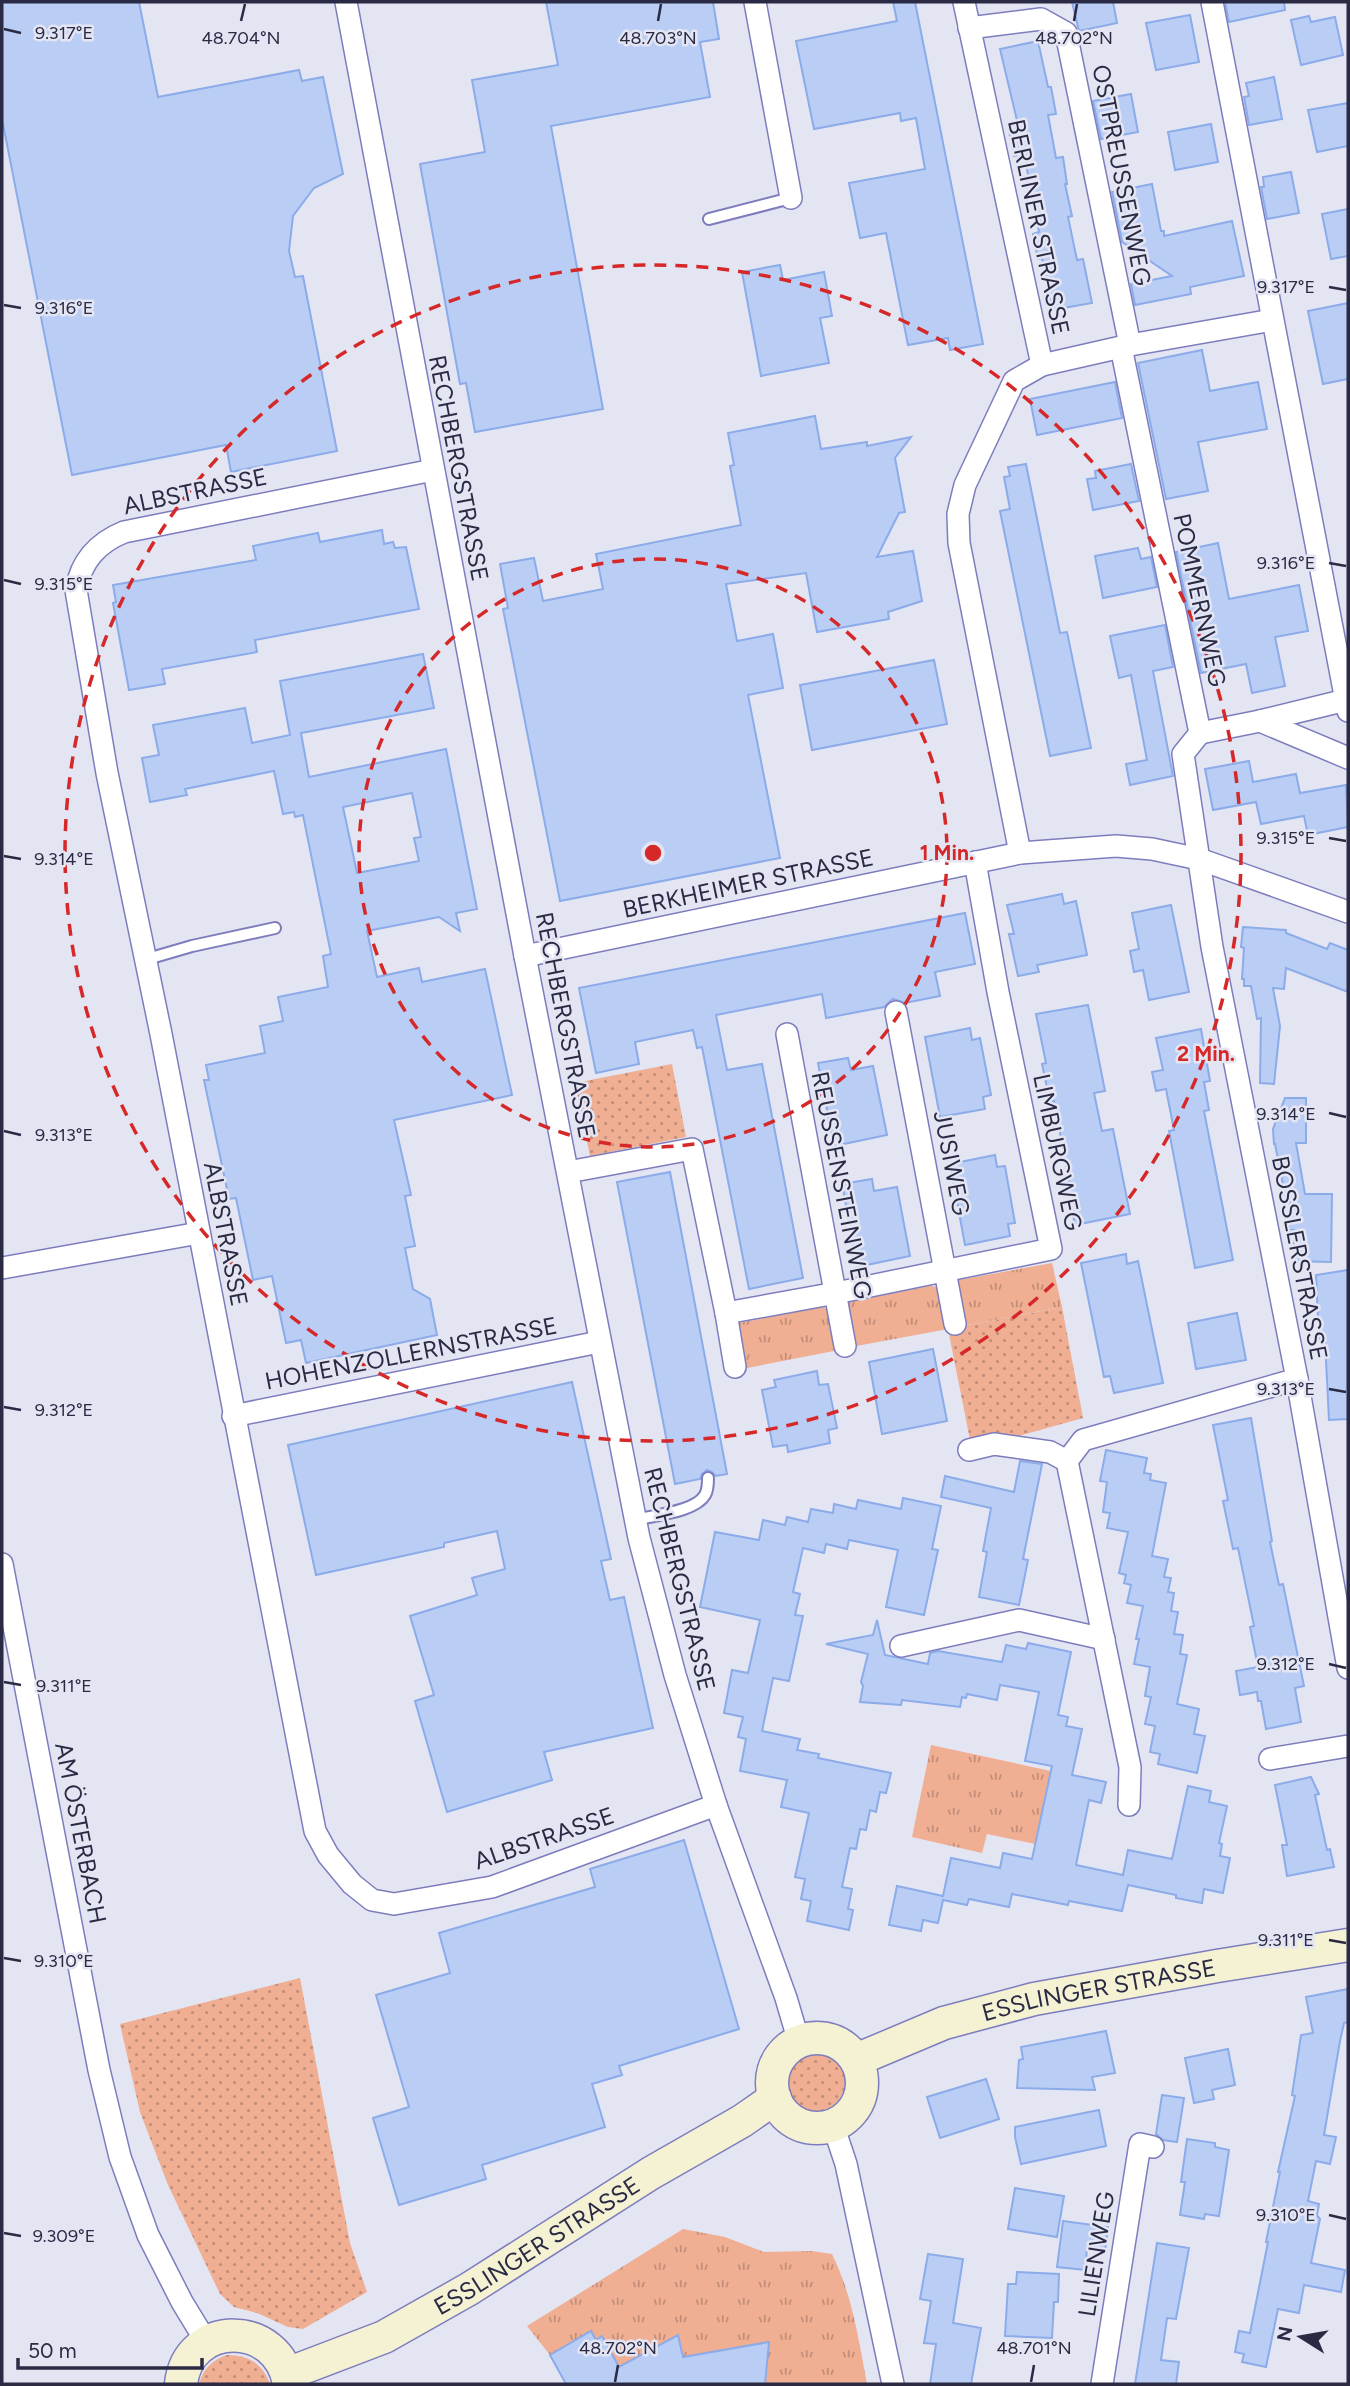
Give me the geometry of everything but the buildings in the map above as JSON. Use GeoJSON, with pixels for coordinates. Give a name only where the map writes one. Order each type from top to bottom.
{"type":"FeatureCollection","features":[{"type":"Feature","properties":{"kind":"main road","name":"ESSLINGER STRASSE"},"geometry":{"type":"LineString","coordinates":[[856,2060],[944,2023],[1034,1999],[1348,1945]]}},
{"type":"Feature","properties":{"kind":"main road"},"geometry":{"type":"LineString","coordinates":[[816,2038],[827,2039],[845,2048],[856,2060],[862,2078],[860,2099],[851,2113],[834,2126],[819,2129],[798,2124],[781,2111],[772,2083],[777,2064],[787,2050],[799,2042],[816,2038]]}},
{"type":"Feature","properties":{"kind":"main road","name":"ESSLINGER STRASSE"},"geometry":{"type":"LineString","coordinates":[[207,2343],[222,2336],[239,2335],[255,2339],[275,2353],[288,2379],[394,2331],[469,2288],[651,2173],[742,2121],[775,2098]]}},
{"type":"Feature","properties":{"kind":"main road"},"geometry":{"type":"LineString","coordinates":[[181,2384],[187,2363],[196,2351],[207,2343]]}},
{"type":"Feature","properties":{"kind":"street","name":"RECHBERGSTRASSE"},"geometry":{"type":"LineString","coordinates":[[346,2],[525,956],[635,1520],[675,1675],[716,1805],[786,1998],[799,2042]]}},
{"type":"Feature","properties":{"kind":"street"},"geometry":{"type":"LineString","coordinates":[[755,2],[791,198]]}},
{"type":"Feature","properties":{"kind":"street","name":"BERLINER STRASSE"},"geometry":{"type":"LineString","coordinates":[[964,2],[1042,365],[1014,381],[965,485],[958,514],[959,543],[1020,853]]}},
{"type":"Feature","properties":{"kind":"street"},"geometry":{"type":"LineString","coordinates":[[1199,859],[1182,754],[1200,733],[1347,706],[1212,2]]}},
{"type":"Feature","properties":{"kind":"street","name":"OSTPREUSSENWEG"},"geometry":{"type":"LineString","coordinates":[[969,28],[1041,19],[1066,33],[1125,346]]}},
{"type":"Feature","properties":{"kind":"street"},"geometry":{"type":"LineString","coordinates":[[1042,365],[1125,346],[1272,320]]}},
{"type":"Feature","properties":{"kind":"street","name":"POMMERNWEG"},"geometry":{"type":"LineString","coordinates":[[1125,346],[1200,733]]}},
{"type":"Feature","properties":{"kind":"street","name":"ALBSTRASSE"},"geometry":{"type":"LineString","coordinates":[[433,470],[124,531],[102,542],[82,568],[76,590],[107,774],[315,1831],[328,1855],[352,1884],[372,1900],[394,1905],[492,1888],[716,1805]]}},
{"type":"Feature","properties":{"kind":"street"},"geometry":{"type":"LineString","coordinates":[[1260,721],[1348,758]]}},
{"type":"Feature","properties":{"kind":"street","name":"BERKHEIMER STRASSE"},"geometry":{"type":"LineString","coordinates":[[525,956],[1020,853],[1116,846],[1152,849],[1199,859],[1348,912]]}},
{"type":"Feature","properties":{"kind":"street","name":"BOSSLERSTRASSE"},"geometry":{"type":"LineString","coordinates":[[1199,859],[1212,947],[1297,1379],[1348,1668]]}},
{"type":"Feature","properties":{"kind":"street","name":"LIMBURGWEG"},"geometry":{"type":"LineString","coordinates":[[726,1313],[1051,1249],[998,992],[975,862]]}},
{"type":"Feature","properties":{"kind":"street","name":"JUSIWEG"},"geometry":{"type":"LineString","coordinates":[[896,1012],[955,1324]]}},
{"type":"Feature","properties":{"kind":"street","name":"REUSSENSTEINWEG"},"geometry":{"type":"LineString","coordinates":[[787,1034],[845,1346]]}},
{"type":"Feature","properties":{"kind":"street"},"geometry":{"type":"LineString","coordinates":[[568,1172],[692,1149],[735,1367]]}},
{"type":"Feature","properties":{"kind":"street"},"geometry":{"type":"LineString","coordinates":[[2,1268],[199,1233]]}},
{"type":"Feature","properties":{"kind":"street","name":"HOHENZOLLERNSTRASSE"},"geometry":{"type":"LineString","coordinates":[[233,1416],[599,1342]]}},
{"type":"Feature","properties":{"kind":"street"},"geometry":{"type":"LineString","coordinates":[[1129,1805],[1130,1767],[1067,1461],[1083,1440],[1297,1379]]}},
{"type":"Feature","properties":{"kind":"street"},"geometry":{"type":"LineString","coordinates":[[969,1450],[994,1444],[1050,1452],[1067,1461]]}},
{"type":"Feature","properties":{"kind":"street","name":"AM ÖSTERBACH"},"geometry":{"type":"LineString","coordinates":[[2,1564],[99,2070],[120,2157],[148,2235],[182,2302],[207,2343]]}},
{"type":"Feature","properties":{"kind":"street"},"geometry":{"type":"LineString","coordinates":[[901,1646],[1019,1619],[1104,1639]]}},
{"type":"Feature","properties":{"kind":"street"},"geometry":{"type":"LineString","coordinates":[[1270,1759],[1348,1746]]}},
{"type":"Feature","properties":{"kind":"street"},"geometry":{"type":"LineString","coordinates":[[834,2126],[846,2164],[893,2384]]}},
{"type":"Feature","properties":{"kind":"street","name":"LILIENWEG"},"geometry":{"type":"LineString","coordinates":[[1101,2384],[1140,2144],[1153,2147]]}},
{"type":"Feature","properties":{"kind":"lane"},"geometry":{"type":"LineString","coordinates":[[709,219],[791,198]]}},
{"type":"Feature","properties":{"kind":"lane"},"geometry":{"type":"LineString","coordinates":[[144,960],[192,946],[275,928]]}},
{"type":"Feature","properties":{"kind":"lane"},"geometry":{"type":"LineString","coordinates":[[635,1520],[688,1508],[700,1502],[707,1492],[708,1478]]}},
{"type":"Feature","properties":{"kind":"green space"},"geometry":{"type":"Polygon","coordinates":[[[672,1064],[686,1137],[590,1156],[575,1083],[672,1064]]]}},
{"type":"Feature","properties":{"kind":"green space"},"geometry":{"type":"Polygon","coordinates":[[[1052,1263],[1062,1307],[963,1326],[954,1288],[959,1280],[1052,1263]]]}},
{"type":"Feature","properties":{"kind":"green space"},"geometry":{"type":"Polygon","coordinates":[[[930,1286],[937,1287],[939,1291],[948,1329],[851,1347],[844,1312],[848,1302],[930,1286]]]}},
{"type":"Feature","properties":{"kind":"green space"},"geometry":{"type":"Polygon","coordinates":[[[822,1307],[829,1309],[839,1350],[742,1369],[735,1333],[739,1323],[822,1307]]]}},
{"type":"Feature","properties":{"kind":"green space"},"geometry":{"type":"Polygon","coordinates":[[[1062,1307],[1083,1418],[1008,1439],[971,1445],[948,1329],[1062,1307]]]}},
{"type":"Feature","properties":{"kind":"green space"},"geometry":{"type":"Polygon","coordinates":[[[931,1745],[1051,1771],[1035,1844],[987,1834],[982,1853],[912,1837],[931,1745]]]}},
{"type":"Feature","properties":{"kind":"green space"},"geometry":{"type":"Polygon","coordinates":[[[300,1978],[350,2243],[367,2292],[303,2329],[288,2327],[257,2313],[234,2307],[220,2294],[168,2185],[140,2112],[120,2024],[300,1978]]]}},
{"type":"Feature","properties":{"kind":"green space"},"geometry":{"type":"Polygon","coordinates":[[[816,2053],[832,2058],[840,2066],[845,2082],[840,2098],[832,2106],[816,2111],[800,2106],[792,2098],[787,2082],[792,2066],[800,2058],[816,2053]]]}},
{"type":"Feature","properties":{"kind":"green space"},"geometry":{"type":"Polygon","coordinates":[[[683,2229],[725,2237],[764,2252],[812,2251],[832,2254],[850,2301],[867,2384],[765,2384],[768,2342],[702,2354],[685,2365],[677,2335],[619,2367],[602,2336],[596,2340],[590,2332],[550,2355],[527,2326],[683,2229]]]}},
{"type":"Feature","properties":{"kind":"green space"},"geometry":{"type":"Polygon","coordinates":[[[227,2355],[254,2362],[270,2384],[199,2384],[209,2366],[227,2355]]]}}]}
